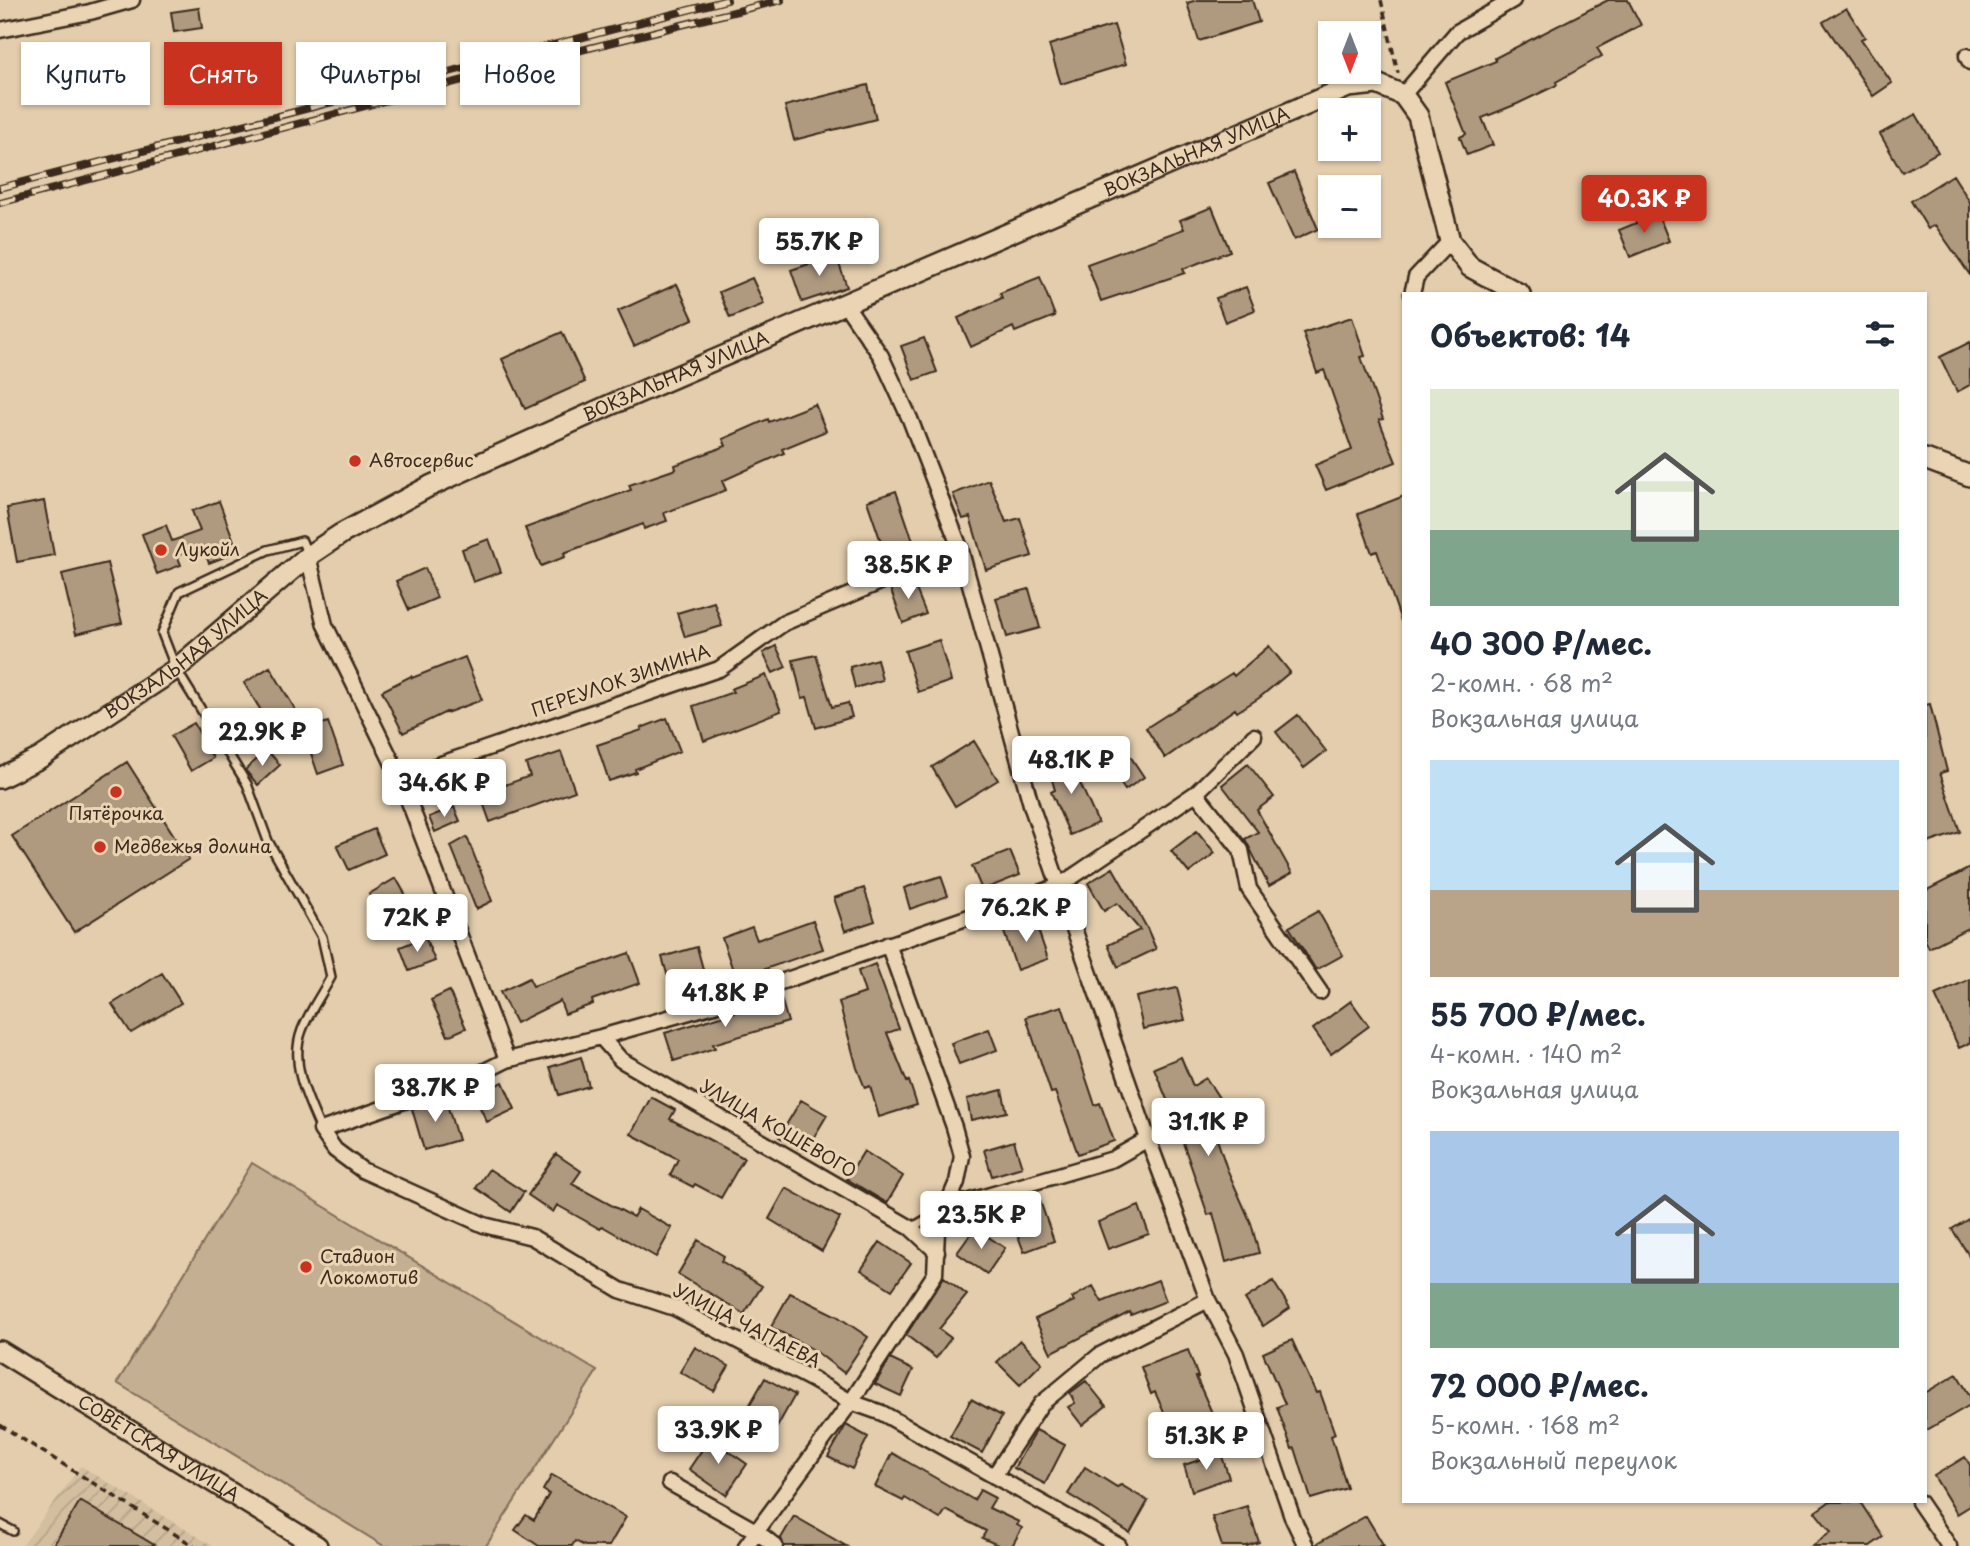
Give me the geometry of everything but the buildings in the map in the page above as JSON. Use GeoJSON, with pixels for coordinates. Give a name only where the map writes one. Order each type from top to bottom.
{"type":"FeatureCollection","features":[{"type":"Feature","properties":{"kind":"street"},"geometry":{"type":"LineString","coordinates":[[0,30],[90,12],[132,0]]}},
{"type":"Feature","properties":{"kind":"street"},"geometry":{"type":"LineString","coordinates":[[1513,0],[1457,32],[1403,95],[1418,116],[1450,241],[1470,267],[1516,292]]}},
{"type":"Feature","properties":{"kind":"street","name":"ВОКЗАЛЬНАЯ УЛИЦА"},"geometry":{"type":"LineString","coordinates":[[0,778],[40,758],[176,669],[309,556],[341,534],[430,486],[610,405],[1349,87],[1377,84],[1403,95]]}},
{"type":"Feature","properties":{"kind":"street"},"geometry":{"type":"LineString","coordinates":[[1412,292],[1416,277],[1450,241]]}},
{"type":"Feature","properties":{"kind":"street"},"geometry":{"type":"LineString","coordinates":[[845,304],[881,356],[910,419],[960,548],[1032,808],[1059,886],[1208,1300],[1236,1354],[1293,1520],[1306,1546]]}},
{"type":"Feature","properties":{"kind":"street"},"geometry":{"type":"LineString","coordinates":[[1927,460],[1970,476]]}},
{"type":"Feature","properties":{"kind":"street","name":"ПЕРЕУЛОК ЗИМИНА"},"geometry":{"type":"LineString","coordinates":[[400,778],[719,669],[784,624],[960,548]]}},
{"type":"Feature","properties":{"kind":"street"},"geometry":{"type":"LineString","coordinates":[[309,556],[325,625],[400,778],[507,1060]]}},
{"type":"Feature","properties":{"kind":"street"},"geometry":{"type":"LineString","coordinates":[[321,1130],[473,1077],[507,1060],[714,1005],[1059,886],[1196,793],[1254,736]]}},
{"type":"Feature","properties":{"kind":"street"},"geometry":{"type":"LineString","coordinates":[[1196,793],[1241,850],[1249,889],[1320,992]]}},
{"type":"Feature","properties":{"kind":"street"},"geometry":{"type":"LineString","coordinates":[[746,1546],[850,1402],[935,1274],[937,1231],[957,1182],[962,1156],[954,1127],[888,944]]}},
{"type":"Feature","properties":{"kind":"street","name":"УЛИЦА КОШЕВОГО"},"geometry":{"type":"LineString","coordinates":[[601,1037],[621,1060],[911,1227],[937,1252]]}},
{"type":"Feature","properties":{"kind":"street","name":"УЛИЦА ЧАПАЕВА"},"geometry":{"type":"LineString","coordinates":[[321,1130],[335,1150],[362,1170],[484,1224],[532,1237],[620,1290],[675,1308],[850,1402],[882,1413],[1119,1546]]}},
{"type":"Feature","properties":{"kind":"street"},"geometry":{"type":"LineString","coordinates":[[946,1208],[1113,1159],[1148,1139]]}},
{"type":"Feature","properties":{"kind":"street"},"geometry":{"type":"LineString","coordinates":[[994,1476],[1041,1404],[1100,1355],[1208,1300]]}},
{"type":"Feature","properties":{"kind":"street","name":"СОВЕТСКАЯ УЛИЦА"},"geometry":{"type":"LineString","coordinates":[[0,1350],[317,1546]]}},
{"type":"Feature","properties":{"kind":"street"},"geometry":{"type":"LineString","coordinates":[[670,1483],[756,1531],[775,1546]]}},
{"type":"Feature","properties":{"kind":"street"},"geometry":{"type":"LineString","coordinates":[[1920,1503],[1949,1546]]}},
{"type":"Feature","properties":{"kind":"lane"},"geometry":{"type":"LineString","coordinates":[[309,556],[302,541],[268,550],[179,592],[162,633],[176,669],[247,784],[268,841],[322,937],[331,977],[302,1031],[298,1054],[301,1081],[321,1130]]}},
{"type":"Feature","properties":{"kind":"lane"},"geometry":{"type":"LineString","coordinates":[[911,1227],[946,1208]]}},
{"type":"Feature","properties":{"kind":"lane"},"geometry":{"type":"LineString","coordinates":[[0,1524],[13,1531]]}},
{"type":"Feature","properties":{"kind":"path"},"geometry":{"type":"LineString","coordinates":[[1381,0],[1403,95]]}},
{"type":"Feature","properties":{"kind":"path"},"geometry":{"type":"LineString","coordinates":[[0,1425],[194,1546]]}},
{"type":"Feature","properties":{"kind":"shaded area","name":"Стадион Локомотив"},"geometry":{"type":"Polygon","coordinates":[[[252,1163],[597,1371],[486,1546],[384,1546],[117,1383],[252,1163]]]}},
{"type":"Feature","properties":{"kind":"shaded area"},"geometry":{"type":"Polygon","coordinates":[[[81,1466],[213,1546],[22,1546],[81,1466]]]}},
{"type":"Feature","properties":{"kind":"railway"},"geometry":{"type":"LineString","coordinates":[[0,188],[727,0]]}},
{"type":"Feature","properties":{"kind":"railway"},"geometry":{"type":"LineString","coordinates":[[0,203],[482,75],[781,0]]}},
{"type":"Feature","properties":{"kind":"place","name":"Автосервис"},"geometry":{"type":"Point","coordinates":[355,461]}},
{"type":"Feature","properties":{"kind":"place","name":"Лукойл"},"geometry":{"type":"Point","coordinates":[161,550]}},
{"type":"Feature","properties":{"kind":"place","name":"Пятёрочка"},"geometry":{"type":"Point","coordinates":[116,792]}},
{"type":"Feature","properties":{"kind":"place","name":"Медвежья долина"},"geometry":{"type":"Point","coordinates":[100,847]}},
{"type":"Feature","properties":{"kind":"place","name":"Стадион Локомотив"},"geometry":{"type":"Point","coordinates":[306,1267]}}]}
